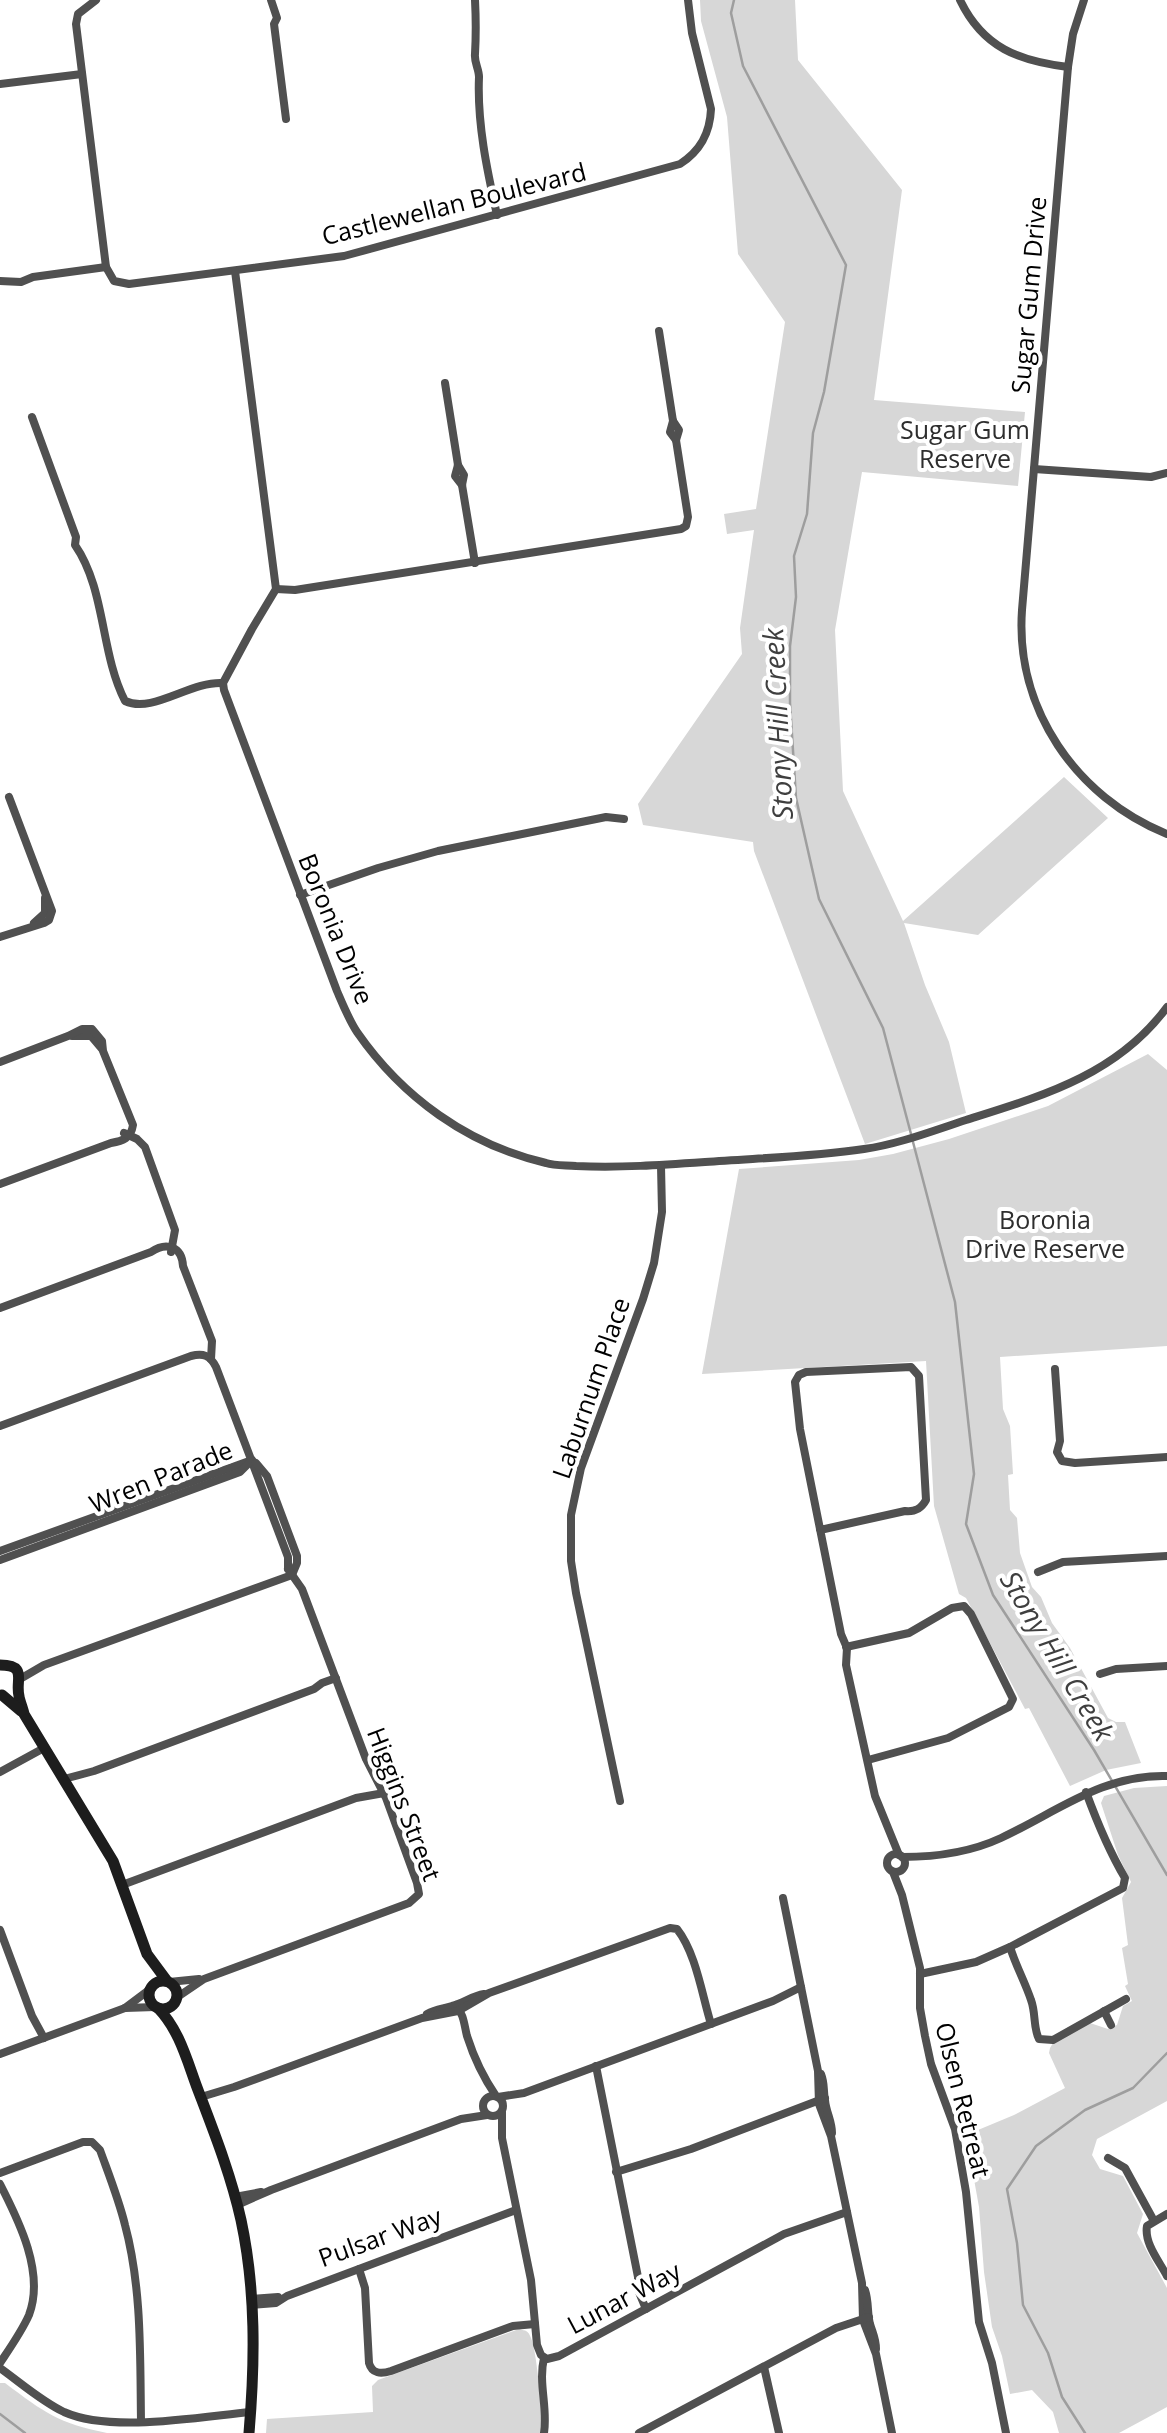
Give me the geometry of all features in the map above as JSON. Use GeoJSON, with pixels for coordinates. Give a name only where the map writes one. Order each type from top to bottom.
{"type":"FeatureCollection","features":[{"type":"Feature","properties":{"kind":"street"},"geometry":{"type":"LineString","coordinates":[[4,281],[20,275],[33,277],[106,268],[76,19],[96,0]]}},
{"type":"Feature","properties":{"kind":"street"},"geometry":{"type":"LineString","coordinates":[[475,0],[474,56],[480,72],[480,121],[498,215]]}},
{"type":"Feature","properties":{"kind":"street","name":"Castlewellan Boulevard"},"geometry":{"type":"LineString","coordinates":[[106,268],[114,282],[129,284],[344,256],[670,168],[694,153],[708,131],[711,110],[688,0]]}},
{"type":"Feature","properties":{"kind":"street"},"geometry":{"type":"LineString","coordinates":[[960,0],[972,20],[1002,49],[1030,61],[1068,68]]}},
{"type":"Feature","properties":{"kind":"street","name":"Sugar Gum Drive"},"geometry":{"type":"LineString","coordinates":[[1084,0],[1068,68],[1021,628],[1025,665],[1049,733],[1086,782],[1136,820],[1167,834]]}},
{"type":"Feature","properties":{"kind":"street"},"geometry":{"type":"LineString","coordinates":[[271,4],[277,18],[274,24],[286,118]]}},
{"type":"Feature","properties":{"kind":"street"},"geometry":{"type":"LineString","coordinates":[[0,84],[82,74]]}},
{"type":"Feature","properties":{"kind":"street"},"geometry":{"type":"LineString","coordinates":[[32,417],[76,537],[84,547],[110,663],[125,700],[142,705],[204,683],[223,683],[276,589],[235,271]]}},
{"type":"Feature","properties":{"kind":"street"},"geometry":{"type":"LineString","coordinates":[[276,589],[295,590],[474,563],[686,526],[688,517],[676,440],[679,430],[673,421],[659,331]]}},
{"type":"Feature","properties":{"kind":"street"},"geometry":{"type":"LineString","coordinates":[[445,383],[458,465],[464,474],[462,486],[474,563]]}},
{"type":"Feature","properties":{"kind":"street"},"geometry":{"type":"LineString","coordinates":[[1034,469],[1151,478],[1167,473]]}},
{"type":"Feature","properties":{"kind":"street","name":"Boronia Drive"},"geometry":{"type":"LineString","coordinates":[[223,683],[337,991],[355,1029],[388,1072],[419,1101],[476,1138],[548,1164],[661,1166],[836,1153],[890,1144],[1072,1084],[1105,1065],[1167,1007]]}},
{"type":"Feature","properties":{"kind":"street"},"geometry":{"type":"LineString","coordinates":[[0,938],[29,927],[45,913],[45,893],[9,797]]}},
{"type":"Feature","properties":{"kind":"street"},"geometry":{"type":"LineString","coordinates":[[300,894],[438,852],[606,817],[624,819]]}},
{"type":"Feature","properties":{"kind":"street"},"geometry":{"type":"LineString","coordinates":[[0,1062],[68,1036],[92,1036],[103,1050],[126,1111],[126,1134]]}},
{"type":"Feature","properties":{"kind":"street"},"geometry":{"type":"LineString","coordinates":[[0,1184],[126,1134]]}},
{"type":"Feature","properties":{"kind":"street"},"geometry":{"type":"LineString","coordinates":[[126,1134],[145,1147],[173,1224],[172,1250]]}},
{"type":"Feature","properties":{"kind":"street","name":"Laburnum Place"},"geometry":{"type":"LineString","coordinates":[[620,1801],[576,1592],[571,1516],[581,1468],[654,1263],[662,1212],[661,1166]]}},
{"type":"Feature","properties":{"kind":"street"},"geometry":{"type":"LineString","coordinates":[[0,1308],[164,1246],[180,1254],[208,1333],[208,1357],[191,1356],[0,1426]]}},
{"type":"Feature","properties":{"kind":"street","name":"Higgins Street"},"geometry":{"type":"LineString","coordinates":[[176,2000],[204,1979],[417,1899],[420,1892],[302,1589],[290,1572],[296,1571],[296,1556],[267,1476],[252,1460],[216,1366],[208,1357]]}},
{"type":"Feature","properties":{"kind":"street"},"geometry":{"type":"LineString","coordinates":[[820,1528],[905,1510],[919,1503],[924,1486],[919,1376],[911,1367],[817,1373],[802,1381],[798,1400],[800,1430],[820,1528],[840,1626],[850,1646],[850,1673],[875,1796],[899,1863],[976,1848],[1101,1786],[1126,1779],[1167,1776]]}},
{"type":"Feature","properties":{"kind":"street"},"geometry":{"type":"LineString","coordinates":[[1056,1369],[1060,1441],[1065,1454],[1083,1460],[1167,1456]]}},
{"type":"Feature","properties":{"kind":"street","name":"Wren Parade"},"geometry":{"type":"LineString","coordinates":[[0,1551],[252,1460]]}},
{"type":"Feature","properties":{"kind":"street","name":"Wren Parade"},"geometry":{"type":"LineString","coordinates":[[0,1560],[240,1472],[252,1460]]}},
{"type":"Feature","properties":{"kind":"street"},"geometry":{"type":"LineString","coordinates":[[1038,1572],[1063,1562],[1167,1556]]}},
{"type":"Feature","properties":{"kind":"street"},"geometry":{"type":"LineString","coordinates":[[9,1671],[44,1665],[290,1572]]}},
{"type":"Feature","properties":{"kind":"street"},"geometry":{"type":"LineString","coordinates":[[850,1646],[909,1633],[942,1615],[960,1612],[974,1624],[1013,1699],[1012,1704],[948,1738],[867,1758]]}},
{"type":"Feature","properties":{"kind":"street"},"geometry":{"type":"LineString","coordinates":[[1100,1674],[1167,1666]]}},
{"type":"Feature","properties":{"kind":"street"},"geometry":{"type":"LineString","coordinates":[[1,1695],[10,1694],[9,1671]]}},
{"type":"Feature","properties":{"kind":"street"},"geometry":{"type":"LineString","coordinates":[[9,1671],[24,1714],[107,1851],[148,1954],[176,1990],[177,2034]]}},
{"type":"Feature","properties":{"kind":"street"},"geometry":{"type":"LineString","coordinates":[[66,1783],[337,1681]]}},
{"type":"Feature","properties":{"kind":"street"},"geometry":{"type":"LineString","coordinates":[[1,1695],[24,1714]]}},
{"type":"Feature","properties":{"kind":"street"},"geometry":{"type":"LineString","coordinates":[[0,1772],[42,1745]]}},
{"type":"Feature","properties":{"kind":"street"},"geometry":{"type":"LineString","coordinates":[[356,1798],[378,1784]]}},
{"type":"Feature","properties":{"kind":"street"},"geometry":{"type":"LineString","coordinates":[[122,1885],[356,1798],[384,1793]]}},
{"type":"Feature","properties":{"kind":"street"},"geometry":{"type":"LineString","coordinates":[[920,1971],[976,1962],[1107,1895],[1118,1883],[1117,1868],[1083,1794]]}},
{"type":"Feature","properties":{"kind":"street","name":"Olsen Retreat"},"geometry":{"type":"LineString","coordinates":[[899,1863],[920,1971],[921,2020],[955,2128],[980,2322],[1006,2433]]}},
{"type":"Feature","properties":{"kind":"street"},"geometry":{"type":"LineString","coordinates":[[783,1898],[822,2103],[832,2121],[848,2216],[869,2302],[866,2321],[876,2340],[892,2433]]}},
{"type":"Feature","properties":{"kind":"street"},"geometry":{"type":"LineString","coordinates":[[202,2100],[422,2018],[435,2009],[457,2009],[475,1995],[672,1928],[683,1938],[714,2022]]}},
{"type":"Feature","properties":{"kind":"street"},"geometry":{"type":"LineString","coordinates":[[0,1930],[41,2039]]}},
{"type":"Feature","properties":{"kind":"street"},"geometry":{"type":"LineString","coordinates":[[1006,1949],[1030,1996],[1036,2023],[1047,2034],[1068,2030],[1126,1999]]}},
{"type":"Feature","properties":{"kind":"street"},"geometry":{"type":"LineString","coordinates":[[144,2421],[132,2259],[125,2225],[98,2147],[82,2142],[1,2172],[35,2278],[30,2311],[0,2366],[51,2405],[103,2422],[144,2421],[220,2416],[249,2422],[253,2334],[245,2241],[236,2201],[183,2049],[177,2034],[149,2000],[148,1954]]}},
{"type":"Feature","properties":{"kind":"street","name":"Higgins Street"},"geometry":{"type":"LineString","coordinates":[[168,1981],[204,1979]]}},
{"type":"Feature","properties":{"kind":"street"},"geometry":{"type":"LineString","coordinates":[[126,2008],[158,1981],[168,1981]]}},
{"type":"Feature","properties":{"kind":"street"},"geometry":{"type":"LineString","coordinates":[[461,2118],[489,2096],[524,2093],[802,1992]]}},
{"type":"Feature","properties":{"kind":"street"},"geometry":{"type":"LineString","coordinates":[[0,2054],[126,2008],[166,2008],[176,2000]]}},
{"type":"Feature","properties":{"kind":"street"},"geometry":{"type":"LineString","coordinates":[[457,2009],[483,2078],[502,2102],[502,2110]]}},
{"type":"Feature","properties":{"kind":"street"},"geometry":{"type":"LineString","coordinates":[[1104,2011],[1112,2025]]}},
{"type":"Feature","properties":{"kind":"street"},"geometry":{"type":"LineString","coordinates":[[592,2067],[602,2099],[638,2290],[650,2307]]}},
{"type":"Feature","properties":{"kind":"street"},"geometry":{"type":"LineString","coordinates":[[483,2078],[483,2110],[489,2115]]}},
{"type":"Feature","properties":{"kind":"street"},"geometry":{"type":"LineString","coordinates":[[236,2201],[461,2118],[496,2116],[524,2093]]}},
{"type":"Feature","properties":{"kind":"street"},"geometry":{"type":"LineString","coordinates":[[616,2169],[674,2155],[822,2103]]}},
{"type":"Feature","properties":{"kind":"street","name":"Lunar Way"},"geometry":{"type":"LineString","coordinates":[[502,2110],[502,2138],[532,2288],[538,2349],[544,2358],[559,2356],[784,2234],[848,2216]]}},
{"type":"Feature","properties":{"kind":"street","name":"Lunar Way"},"geometry":{"type":"LineString","coordinates":[[489,2115],[502,2138]]}},
{"type":"Feature","properties":{"kind":"street"},"geometry":{"type":"LineString","coordinates":[[1108,2158],[1125,2168],[1154,2221]]}},
{"type":"Feature","properties":{"kind":"street"},"geometry":{"type":"LineString","coordinates":[[0,2184],[10,2202]]}},
{"type":"Feature","properties":{"kind":"street","name":"Pulsar Way"},"geometry":{"type":"LineString","coordinates":[[252,2302],[287,2296],[517,2213]]}},
{"type":"Feature","properties":{"kind":"street"},"geometry":{"type":"LineString","coordinates":[[1167,2214],[1147,2226],[1146,2239],[1167,2276]]}},
{"type":"Feature","properties":{"kind":"street"},"geometry":{"type":"LineString","coordinates":[[356,2270],[366,2302],[369,2362],[373,2371],[379,2373],[391,2372],[513,2326],[534,2324]]}},
{"type":"Feature","properties":{"kind":"street"},"geometry":{"type":"LineString","coordinates":[[639,2433],[829,2333],[866,2321]]}},
{"type":"Feature","properties":{"kind":"street"},"geometry":{"type":"LineString","coordinates":[[0,2353],[16,2337]]}},
{"type":"Feature","properties":{"kind":"street"},"geometry":{"type":"LineString","coordinates":[[544,2358],[541,2372],[545,2433]]}},
{"type":"Feature","properties":{"kind":"street"},"geometry":{"type":"LineString","coordinates":[[761,2369],[772,2397],[779,2433]]}},
{"type":"Feature","properties":{"kind":"green space","name":"Sugar Gum Reserve"},"geometry":{"type":"Polygon","coordinates":[[[700,0],[795,0],[798,60],[902,190],[874,400],[1025,412],[1018,486],[862,472],[835,630],[843,791],[903,921],[1064,777],[1108,818],[978,935],[904,923],[949,1042],[966,1113],[865,1144],[753,842],[643,825],[638,804],[742,654],[740,628],[754,530],[727,534],[724,514],[756,509],[785,322],[738,254],[727,117],[701,21],[700,0]]]}},
{"type":"Feature","properties":{"kind":"green space","name":"Boronia Drive Reserve"},"geometry":{"type":"Polygon","coordinates":[[[1148,1054],[1167,1070],[1167,1346],[1000,1357],[1003,1409],[1010,1426],[1010,1510],[1017,1518],[1020,1553],[1032,1587],[1041,1597],[1052,1623],[1108,1718],[1125,1722],[1141,1763],[1106,1770],[1070,1786],[966,1598],[959,1594],[934,1506],[926,1361],[702,1374],[739,1169],[859,1160],[949,1139],[1048,1106],[1148,1054]]]}},
{"type":"Feature","properties":{"kind":"green space"},"geometry":{"type":"Polygon","coordinates":[[[1167,1786],[1167,2101],[1097,2139],[1092,2155],[1100,2169],[1123,2176],[1143,2214],[1137,2233],[1167,2288],[1167,2407],[1119,2433],[1059,2433],[1053,2412],[1032,2390],[1010,2394],[992,2327],[979,2207],[966,2135],[1065,2088],[1049,2053],[1053,2043],[1090,2023],[1108,2029],[1117,2025],[1123,2006],[1132,2001],[1125,1986],[1128,1984],[1122,1948],[1128,1945],[1122,1898],[1131,1882],[1101,1803],[1104,1796],[1134,1788],[1167,1786]]]}},
{"type":"Feature","properties":{"kind":"green space"},"geometry":{"type":"Polygon","coordinates":[[[519,2329],[528,2332],[533,2345],[540,2433],[266,2433],[267,2419],[373,2412],[372,2386],[378,2380],[519,2329]]]}},
{"type":"Feature","properties":{"kind":"green space"},"geometry":{"type":"Polygon","coordinates":[[[0,2383],[64,2421],[107,2433],[0,2433],[0,2383]]]}},
{"type":"Feature","properties":{"kind":"waterway","name":"Stony Hill Creek"},"geometry":{"type":"LineString","coordinates":[[734,0],[731,13],[743,66],[846,265],[813,433],[807,514],[794,556],[796,597],[790,646],[790,703],[796,798],[819,899],[883,1028],[911,1134]]}},
{"type":"Feature","properties":{"kind":"waterway","name":"Stony Hill Creek"},"geometry":{"type":"LineString","coordinates":[[913,1142],[955,1302],[974,1474],[966,1524],[993,1595],[1094,1750],[1167,1875]]}},
{"type":"Feature","properties":{"kind":"waterway","name":"Stony Hill Creek"},"geometry":{"type":"LineString","coordinates":[[1085,2433],[1062,2397],[1048,2353],[1023,2305],[1007,2189],[1036,2146],[1085,2110],[1133,2088],[1167,2053]]}},
{"type":"Feature","properties":{"kind":"waterway"},"geometry":{"type":"LineString","coordinates":[[0,2414],[25,2433]]}}]}
